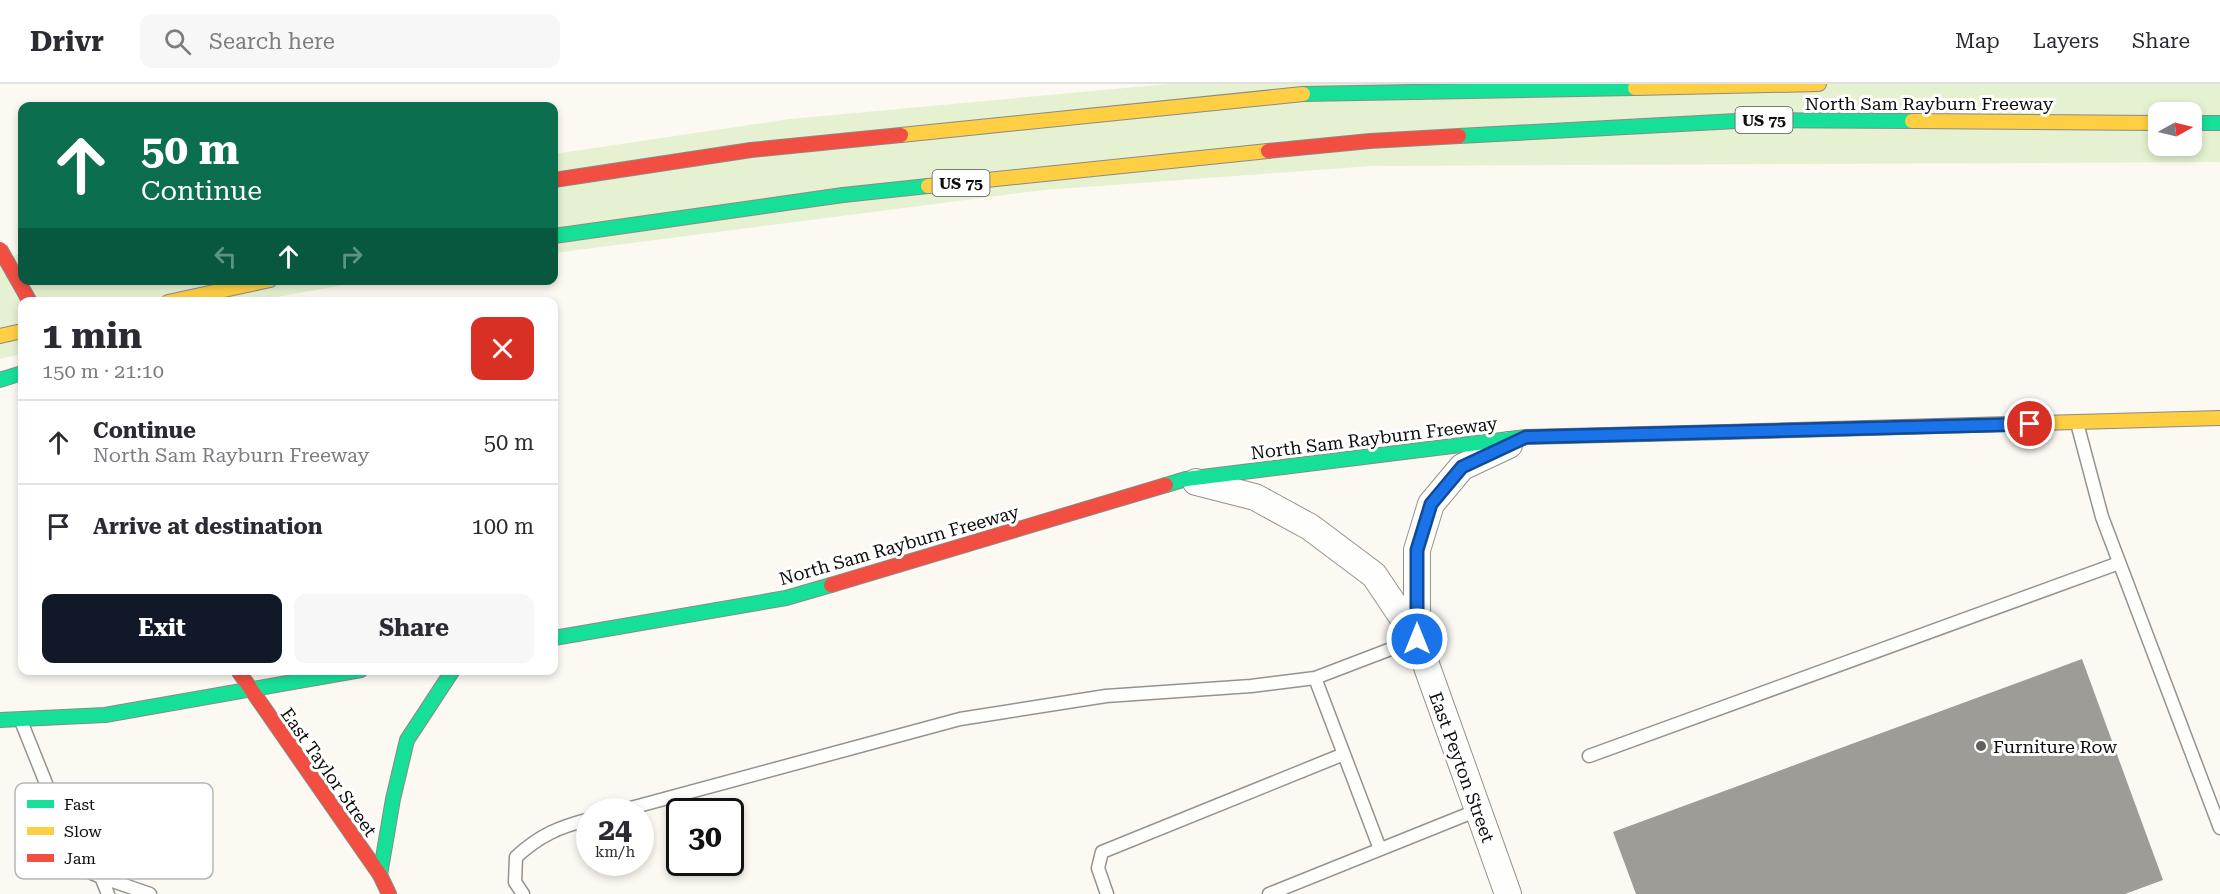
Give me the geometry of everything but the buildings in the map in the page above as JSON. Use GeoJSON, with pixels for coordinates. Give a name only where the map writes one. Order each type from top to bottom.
{"type":"FeatureCollection","features":[{"type":"Feature","properties":{"kind":"main road","name":"North Sam Rayburn Freeway"},"geometry":{"type":"LineString","coordinates":[[558,179],[751,150],[1301,94],[1819,84]]}},
{"type":"Feature","properties":{"kind":"main road","name":"North Sam Rayburn Freeway"},"geometry":{"type":"LineString","coordinates":[[558,235],[843,195],[1370,141],[1755,120],[2148,123]]}},
{"type":"Feature","properties":{"kind":"main road"},"geometry":{"type":"LineString","coordinates":[[2202,123],[2220,123]]}},
{"type":"Feature","properties":{"kind":"main road"},"geometry":{"type":"LineString","coordinates":[[0,249],[18,281]]}},
{"type":"Feature","properties":{"kind":"main road"},"geometry":{"type":"LineString","coordinates":[[0,273],[18,269]]}},
{"type":"Feature","properties":{"kind":"main road"},"geometry":{"type":"LineString","coordinates":[[191,297],[247,285]]}},
{"type":"Feature","properties":{"kind":"main road"},"geometry":{"type":"LineString","coordinates":[[248,297],[283,285]]}},
{"type":"Feature","properties":{"kind":"main road"},"geometry":{"type":"LineString","coordinates":[[0,336],[18,332]]}},
{"type":"Feature","properties":{"kind":"main road"},"geometry":{"type":"LineString","coordinates":[[0,380],[18,374]]}},
{"type":"Feature","properties":{"kind":"main road","name":"North Sam Rayburn Freeway"},"geometry":{"type":"LineString","coordinates":[[558,637],[786,598],[1186,480],[1526,437],[2220,418]]}},
{"type":"Feature","properties":{"kind":"main road","name":"East Taylor Street"},"geometry":{"type":"LineString","coordinates":[[241,675],[380,875],[389,894]]}},
{"type":"Feature","properties":{"kind":"main road"},"geometry":{"type":"LineString","coordinates":[[0,720],[105,715],[332,675]]}},
{"type":"Feature","properties":{"kind":"main road"},"geometry":{"type":"LineString","coordinates":[[380,875],[393,799],[407,740],[450,675]]}},
{"type":"Feature","properties":{"kind":"street","name":"East Peyton Street"},"geometry":{"type":"LineString","coordinates":[[1417,639],[1417,550],[1431,504],[1462,467],[1526,437]]}},
{"type":"Feature","properties":{"kind":"street","name":"East Peyton Street"},"geometry":{"type":"LineString","coordinates":[[1186,480],[1255,497],[1310,527],[1374,575],[1417,639],[1508,894]]}},
{"type":"Feature","properties":{"kind":"lane"},"geometry":{"type":"LineString","coordinates":[[2077,422],[2102,517],[2220,828]]}},
{"type":"Feature","properties":{"kind":"lane"},"geometry":{"type":"LineString","coordinates":[[1590,756],[2119,563]]}},
{"type":"Feature","properties":{"kind":"lane"},"geometry":{"type":"LineString","coordinates":[[654,802],[960,719],[1106,696],[1251,686],[1315,678],[1417,639]]}},
{"type":"Feature","properties":{"kind":"lane"},"geometry":{"type":"LineString","coordinates":[[1315,678],[1380,849]]}},
{"type":"Feature","properties":{"kind":"lane"},"geometry":{"type":"LineString","coordinates":[[20,720],[46,783]]}},
{"type":"Feature","properties":{"kind":"lane"},"geometry":{"type":"LineString","coordinates":[[1107,894],[1098,868],[1102,852],[1344,754]]}},
{"type":"Feature","properties":{"kind":"lane"},"geometry":{"type":"LineString","coordinates":[[1269,894],[1478,810]]}},
{"type":"Feature","properties":{"kind":"lane"},"geometry":{"type":"LineString","coordinates":[[523,894],[515,882],[516,857],[534,841],[576,823]]}},
{"type":"Feature","properties":{"kind":"lane"},"geometry":{"type":"LineString","coordinates":[[102,879],[108,894]]}},
{"type":"Feature","properties":{"kind":"lane"},"geometry":{"type":"LineString","coordinates":[[107,879],[150,894]]}},
{"type":"Feature","properties":{"kind":"green space"},"geometry":{"type":"Polygon","coordinates":[[[1168,84],[2220,84],[2220,162],[1372,166],[1044,190],[558,252],[558,153],[790,119],[1168,84]]]}},
{"type":"Feature","properties":{"kind":"green space"},"geometry":{"type":"Polygon","coordinates":[[[18,255],[18,285],[343,285],[277,297],[18,297],[18,355],[0,359],[0,259],[18,255]]]}},
{"type":"Feature","properties":{"kind":"traffic: fast"},"geometry":{"type":"LineString","coordinates":[[1303,94],[1635,88]]}},
{"type":"Feature","properties":{"kind":"traffic: fast"},"geometry":{"type":"LineString","coordinates":[[1459,136],[1755,120],[1912,121]]}},
{"type":"Feature","properties":{"kind":"traffic: fast"},"geometry":{"type":"LineString","coordinates":[[2202,123],[2220,123]]}},
{"type":"Feature","properties":{"kind":"traffic: fast"},"geometry":{"type":"LineString","coordinates":[[558,235],[843,195],[928,186]]}},
{"type":"Feature","properties":{"kind":"traffic: fast"},"geometry":{"type":"LineString","coordinates":[[0,380],[18,374]]}},
{"type":"Feature","properties":{"kind":"traffic: fast"},"geometry":{"type":"LineString","coordinates":[[1166,485],[1186,479],[1526,437],[1726,432]]}},
{"type":"Feature","properties":{"kind":"traffic: fast"},"geometry":{"type":"LineString","coordinates":[[558,637],[786,598],[831,585]]}},
{"type":"Feature","properties":{"kind":"traffic: fast"},"geometry":{"type":"LineString","coordinates":[[0,720],[105,715],[333,675]]}},
{"type":"Feature","properties":{"kind":"traffic: fast"},"geometry":{"type":"LineString","coordinates":[[380,875],[393,799],[407,740],[450,675]]}},
{"type":"Feature","properties":{"kind":"traffic: slow"},"geometry":{"type":"LineString","coordinates":[[1635,88],[1819,84]]}},
{"type":"Feature","properties":{"kind":"traffic: slow"},"geometry":{"type":"LineString","coordinates":[[901,135],[1303,94]]}},
{"type":"Feature","properties":{"kind":"traffic: slow"},"geometry":{"type":"LineString","coordinates":[[1912,121],[2148,123]]}},
{"type":"Feature","properties":{"kind":"traffic: slow"},"geometry":{"type":"LineString","coordinates":[[928,186],[1268,151]]}},
{"type":"Feature","properties":{"kind":"traffic: slow"},"geometry":{"type":"LineString","coordinates":[[191,297],[247,285]]}},
{"type":"Feature","properties":{"kind":"traffic: slow"},"geometry":{"type":"LineString","coordinates":[[0,336],[18,332]]}},
{"type":"Feature","properties":{"kind":"traffic: slow"},"geometry":{"type":"LineString","coordinates":[[1726,432],[2220,418]]}},
{"type":"Feature","properties":{"kind":"traffic: jam"},"geometry":{"type":"LineString","coordinates":[[558,179],[751,150],[901,135]]}},
{"type":"Feature","properties":{"kind":"traffic: jam"},"geometry":{"type":"LineString","coordinates":[[1268,151],[1370,141],[1459,136]]}},
{"type":"Feature","properties":{"kind":"traffic: jam"},"geometry":{"type":"LineString","coordinates":[[0,249],[18,281]]}},
{"type":"Feature","properties":{"kind":"traffic: jam"},"geometry":{"type":"LineString","coordinates":[[20,285],[27,297]]}},
{"type":"Feature","properties":{"kind":"traffic: jam"},"geometry":{"type":"LineString","coordinates":[[831,585],[1166,485]]}},
{"type":"Feature","properties":{"kind":"traffic: jam"},"geometry":{"type":"LineString","coordinates":[[241,675],[380,875],[389,894]]}},
{"type":"Feature","properties":{"kind":"place","name":"Furniture Row"},"geometry":{"type":"Point","coordinates":[1981,746]}},
{"type":"Feature","properties":{"kind":"route"},"geometry":{"type":"LineString","coordinates":[[1417,639],[1417,550],[1431,504],[1462,467],[1526,437],[2030,424]]}}]}
